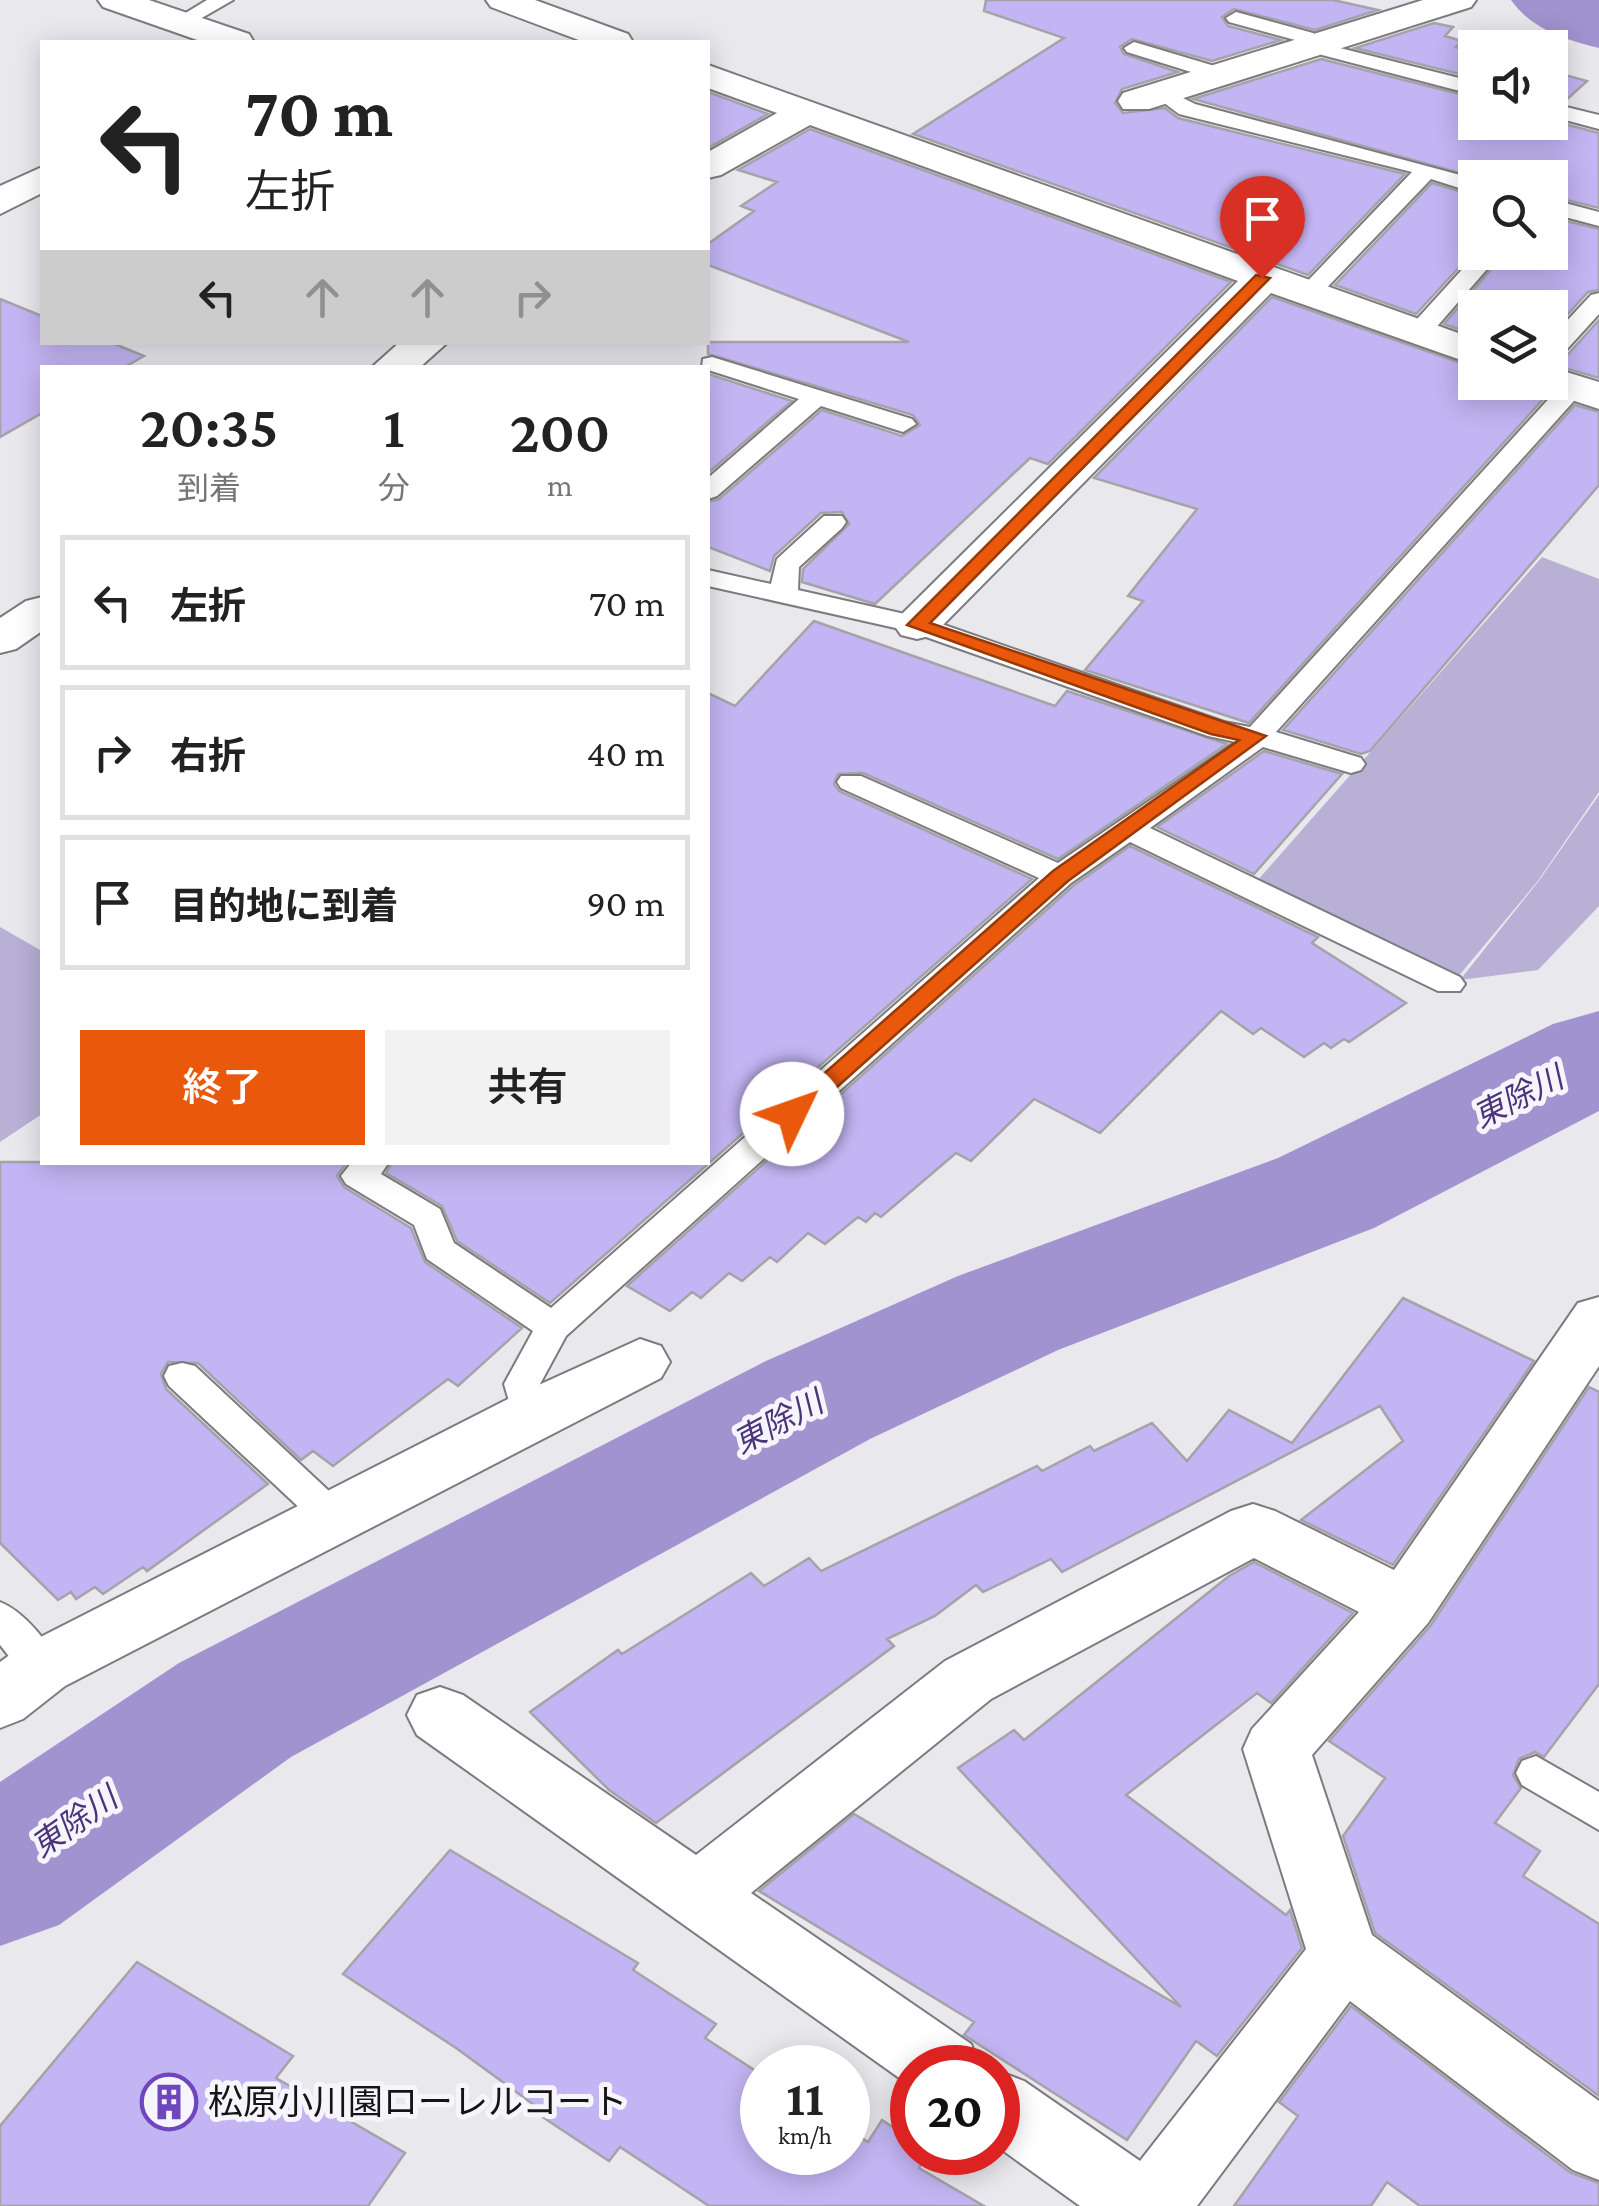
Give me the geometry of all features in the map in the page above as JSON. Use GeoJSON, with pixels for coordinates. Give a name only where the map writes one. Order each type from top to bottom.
{"type":"FeatureCollection","features":[{"type":"Feature","properties":{"kind":"street"},"geometry":{"type":"LineString","coordinates":[[114,0],[230,40]]}},
{"type":"Feature","properties":{"kind":"street"},"geometry":{"type":"LineString","coordinates":[[503,0],[610,40]]}},
{"type":"Feature","properties":{"kind":"street"},"geometry":{"type":"LineString","coordinates":[[1150,97],[1451,2]]}},
{"type":"Feature","properties":{"kind":"street"},"geometry":{"type":"LineString","coordinates":[[710,77],[1458,348]]}},
{"type":"Feature","properties":{"kind":"street"},"geometry":{"type":"LineString","coordinates":[[710,167],[807,112]]}},
{"type":"Feature","properties":{"kind":"street"},"geometry":{"type":"LineString","coordinates":[[0,202],[40,179]]}},
{"type":"Feature","properties":{"kind":"street"},"geometry":{"type":"LineString","coordinates":[[917,625],[1262,278]]}},
{"type":"Feature","properties":{"kind":"street"},"geometry":{"type":"LineString","coordinates":[[395,365],[424,345]]}},
{"type":"Feature","properties":{"kind":"street"},"geometry":{"type":"LineString","coordinates":[[0,640],[40,611]]}},
{"type":"Feature","properties":{"kind":"street"},"geometry":{"type":"LineString","coordinates":[[1599,1319],[1405,1605],[1276,1749],[1342,1955],[1599,2145]]}},
{"type":"Feature","properties":{"kind":"street"},"geometry":{"type":"LineString","coordinates":[[21,1684],[332,1517],[640,1362]]}},
{"type":"Feature","properties":{"kind":"street"},"geometry":{"type":"LineString","coordinates":[[698,1894],[968,1680],[1253,1529],[1405,1605]]}},
{"type":"Feature","properties":{"kind":"street"},"geometry":{"type":"LineString","coordinates":[[440,1715],[912,2045]]}},
{"type":"Feature","properties":{"kind":"street"},"geometry":{"type":"LineString","coordinates":[[1151,2206],[1342,1955]]}},
{"type":"Feature","properties":{"kind":"street"},"geometry":{"type":"LineString","coordinates":[[1020,2120],[1142,2206]]}},
{"type":"Feature","properties":{"kind":"lane"},"geometry":{"type":"LineString","coordinates":[[180,22],[224,0]]}},
{"type":"Feature","properties":{"kind":"lane"},"geometry":{"type":"LineString","coordinates":[[1236,18],[1316,43],[1329,51],[1458,85]]}},
{"type":"Feature","properties":{"kind":"lane"},"geometry":{"type":"LineString","coordinates":[[1134,48],[1220,76]]}},
{"type":"Feature","properties":{"kind":"lane"},"geometry":{"type":"LineString","coordinates":[[1150,97],[1419,167],[1458,181]]}},
{"type":"Feature","properties":{"kind":"lane"},"geometry":{"type":"LineString","coordinates":[[1568,114],[1599,122]]}},
{"type":"Feature","properties":{"kind":"lane"},"geometry":{"type":"LineString","coordinates":[[1307,295],[1425,172]]}},
{"type":"Feature","properties":{"kind":"lane"},"geometry":{"type":"LineString","coordinates":[[1568,211],[1599,219]]}},
{"type":"Feature","properties":{"kind":"lane"},"geometry":{"type":"LineString","coordinates":[[1417,334],[1475,270]]}},
{"type":"Feature","properties":{"kind":"lane"},"geometry":{"type":"LineString","coordinates":[[1568,379],[1599,300]]}},
{"type":"Feature","properties":{"kind":"lane"},"geometry":{"type":"LineString","coordinates":[[712,364],[903,424]]}},
{"type":"Feature","properties":{"kind":"lane"},"geometry":{"type":"LineString","coordinates":[[710,488],[818,398]]}},
{"type":"Feature","properties":{"kind":"lane"},"geometry":{"type":"LineString","coordinates":[[529,1415],[522,1384],[554,1327],[1060,876],[1256,736],[1550,400]]}},
{"type":"Feature","properties":{"kind":"lane"},"geometry":{"type":"LineString","coordinates":[[784,595],[786,565],[833,522]]}},
{"type":"Feature","properties":{"kind":"lane"},"geometry":{"type":"LineString","coordinates":[[710,579],[725,586],[917,625],[1218,730],[1256,736],[1351,764]]}},
{"type":"Feature","properties":{"kind":"lane"},"geometry":{"type":"LineString","coordinates":[[850,782],[1060,876]]}},
{"type":"Feature","properties":{"kind":"lane"},"geometry":{"type":"LineString","coordinates":[[1128,829],[1449,984]]}},
{"type":"Feature","properties":{"kind":"lane"},"geometry":{"type":"LineString","coordinates":[[370,1165],[358,1176],[428,1218],[439,1250],[554,1327]]}},
{"type":"Feature","properties":{"kind":"lane"},"geometry":{"type":"LineString","coordinates":[[182,1376],[332,1517]]}},
{"type":"Feature","properties":{"kind":"lane"},"geometry":{"type":"LineString","coordinates":[[0,1618],[21,1684]]}},
{"type":"Feature","properties":{"kind":"lane"},"geometry":{"type":"LineString","coordinates":[[1536,1773],[1599,1813]]}},
{"type":"Feature","properties":{"kind":"shaded area"},"geometry":{"type":"Polygon","coordinates":[[[1542,557],[1599,579],[1599,792],[1537,882],[1457,978],[1257,881],[1542,557]]]}},
{"type":"Feature","properties":{"kind":"shaded area"},"geometry":{"type":"Polygon","coordinates":[[[1599,795],[1599,906],[1538,970],[1460,980],[1538,882],[1599,795]]]}},
{"type":"Feature","properties":{"kind":"shaded area"},"geometry":{"type":"Polygon","coordinates":[[[0,927],[40,950],[40,1115],[0,1142],[0,927]]]}},
{"type":"Feature","properties":{"kind":"building"},"geometry":{"type":"Polygon","coordinates":[[[986,0],[1333,0],[1378,10],[1315,30],[1234,9],[1222,17],[1228,26],[1281,40],[1212,61],[1132,39],[1120,47],[1124,54],[1178,72],[1122,89],[1115,103],[1123,113],[1165,108],[1178,118],[1405,174],[1308,275],[913,134],[1064,38],[984,11],[986,0]]]}},
{"type":"Feature","properties":{"kind":"building"},"geometry":{"type":"Polygon","coordinates":[[[1434,23],[1453,27],[1445,36],[1458,40],[1458,74],[1355,48],[1434,23]]]}},
{"type":"Feature","properties":{"kind":"building"},"geometry":{"type":"Polygon","coordinates":[[[1321,59],[1458,94],[1458,140],[1568,140],[1568,125],[1599,133],[1599,208],[1568,200],[1568,160],[1458,160],[1458,172],[1193,99],[1321,59]]]}},
{"type":"Feature","properties":{"kind":"building"},"geometry":{"type":"Polygon","coordinates":[[[1568,76],[1587,81],[1568,98],[1568,76]]]}},
{"type":"Feature","properties":{"kind":"building"},"geometry":{"type":"Polygon","coordinates":[[[710,93],[768,114],[710,147],[710,93]]]}},
{"type":"Feature","properties":{"kind":"building"},"geometry":{"type":"Polygon","coordinates":[[[810,129],[1231,282],[1048,464],[1030,458],[875,604],[802,582],[803,569],[849,524],[842,512],[821,513],[774,556],[770,571],[710,548],[710,501],[719,499],[822,410],[902,436],[920,425],[913,415],[708,354],[710,342],[909,342],[710,266],[710,243],[754,211],[741,206],[777,182],[738,170],[810,129]]]}},
{"type":"Feature","properties":{"kind":"building"},"geometry":{"type":"Polygon","coordinates":[[[1432,183],[1458,191],[1458,268],[1416,314],[1335,285],[1432,183]]]}},
{"type":"Feature","properties":{"kind":"building"},"geometry":{"type":"Polygon","coordinates":[[[1568,221],[1599,229],[1599,290],[1588,292],[1568,314],[1568,290],[1473,290],[1490,270],[1568,270],[1568,221]]]}},
{"type":"Feature","properties":{"kind":"building"},"geometry":{"type":"Polygon","coordinates":[[[1272,297],[1458,362],[1458,400],[1542,400],[1249,723],[1085,670],[1143,601],[1128,596],[1197,509],[1094,478],[1272,297]]]}},
{"type":"Feature","properties":{"kind":"building"},"geometry":{"type":"Polygon","coordinates":[[[0,299],[40,315],[40,345],[117,345],[144,356],[128,365],[40,365],[40,414],[0,437],[0,299]]]}},
{"type":"Feature","properties":{"kind":"building"},"geometry":{"type":"Polygon","coordinates":[[[1458,308],[1458,329],[1444,324],[1458,308]]]}},
{"type":"Feature","properties":{"kind":"building"},"geometry":{"type":"Polygon","coordinates":[[[1599,320],[1599,378],[1568,369],[1568,354],[1599,320]]]}},
{"type":"Feature","properties":{"kind":"building"},"geometry":{"type":"Polygon","coordinates":[[[710,375],[792,401],[710,471],[710,375]]]}},
{"type":"Feature","properties":{"kind":"building"},"geometry":{"type":"Polygon","coordinates":[[[1575,405],[1599,412],[1599,485],[1370,751],[1361,754],[1283,730],[1575,405]]]}},
{"type":"Feature","properties":{"kind":"building"},"geometry":{"type":"Polygon","coordinates":[[[814,621],[1055,706],[1067,691],[1227,744],[1058,859],[863,773],[838,774],[834,784],[839,791],[1032,879],[710,1162],[710,694],[735,706],[814,621]]]}},
{"type":"Feature","properties":{"kind":"building"},"geometry":{"type":"Polygon","coordinates":[[[1264,751],[1342,774],[1254,874],[1157,827],[1264,751]]]}},
{"type":"Feature","properties":{"kind":"building"},"geometry":{"type":"Polygon","coordinates":[[[1130,846],[1318,937],[1312,943],[1406,1003],[1349,1042],[1344,1039],[1331,1048],[1324,1043],[1304,1057],[1261,1028],[1253,1034],[1221,1011],[1100,1133],[1034,1099],[971,1161],[956,1153],[881,1217],[875,1213],[866,1222],[858,1217],[825,1244],[808,1233],[777,1262],[770,1257],[742,1281],[729,1273],[701,1298],[692,1292],[670,1311],[627,1286],[1073,886],[1130,846]]]}},
{"type":"Feature","properties":{"kind":"building"},"geometry":{"type":"Polygon","coordinates":[[[0,1162],[345,1165],[337,1176],[344,1187],[411,1228],[425,1262],[522,1328],[458,1386],[448,1379],[333,1466],[313,1451],[301,1460],[198,1363],[168,1362],[161,1374],[166,1389],[268,1484],[147,1571],[143,1567],[103,1594],[95,1587],[76,1599],[71,1592],[58,1600],[0,1543],[0,1162]]]}},
{"type":"Feature","properties":{"kind":"building"},"geometry":{"type":"Polygon","coordinates":[[[390,1165],[707,1165],[550,1303],[457,1241],[442,1206],[386,1173],[390,1165]]]}},
{"type":"Feature","properties":{"kind":"building"},"geometry":{"type":"Polygon","coordinates":[[[1403,1298],[1534,1361],[1393,1565],[1301,1520],[1403,1441],[1380,1406],[1062,1572],[1051,1559],[983,1592],[976,1585],[935,1616],[887,1639],[894,1646],[656,1823],[609,1790],[530,1712],[618,1650],[622,1654],[751,1573],[764,1586],[809,1558],[821,1571],[1037,1466],[1042,1471],[1090,1446],[1094,1451],[1152,1423],[1187,1461],[1229,1410],[1292,1443],[1403,1298]]]}},
{"type":"Feature","properties":{"kind":"building"},"geometry":{"type":"Polygon","coordinates":[[[1589,1387],[1599,1392],[1599,1684],[1544,1757],[1535,1752],[1519,1759],[1513,1775],[1521,1788],[1495,1823],[1540,1851],[1523,1876],[1599,1924],[1599,2096],[1375,1933],[1343,1836],[1385,1778],[1329,1741],[1431,1625],[1589,1387]]]}},
{"type":"Feature","properties":{"kind":"building"},"geometry":{"type":"Polygon","coordinates":[[[1254,1562],[1353,1613],[1271,1703],[1257,1693],[1126,1795],[1286,1915],[1290,1910],[1302,1948],[1217,2056],[1196,2041],[1127,2140],[1020,2071],[1020,2045],[980,2045],[964,2035],[974,2022],[759,1891],[854,1814],[1181,2007],[958,1768],[1014,1730],[1024,1740],[1229,1576],[1254,1562]]]}},
{"type":"Feature","properties":{"kind":"building"},"geometry":{"type":"Polygon","coordinates":[[[450,1850],[638,1963],[633,1970],[716,2024],[705,2038],[740,2061],[740,2175],[870,2175],[870,2139],[882,2120],[890,2125],[890,2175],[931,2175],[984,2206],[709,2206],[620,2147],[609,2161],[538,2114],[541,2110],[456,2048],[343,1974],[450,1850]]]}},
{"type":"Feature","properties":{"kind":"building","name":"松原小川園ローレルコート"},"geometry":{"type":"Polygon","coordinates":[[[137,1962],[293,2056],[276,2078],[405,2153],[368,2206],[0,2206],[0,2126],[137,1962]]]}},
{"type":"Feature","properties":{"kind":"building"},"geometry":{"type":"Polygon","coordinates":[[[1351,2006],[1571,2173],[1599,2183],[1599,2206],[1420,2206],[1387,2182],[1371,2206],[1234,2206],[1298,2116],[1279,2102],[1351,2006]]]}},
{"type":"Feature","properties":{"kind":"waterway","name":"東除川"},"geometry":{"type":"LineString","coordinates":[[1553,0],[1599,23]]}},
{"type":"Feature","properties":{"kind":"waterway","name":"東除川"},"geometry":{"type":"LineString","coordinates":[[0,1873],[235,1710],[818,1400],[1008,1313],[1326,1193],[1599,1056]]}},
{"type":"Feature","properties":{"kind":"place","name":"松原小川園ローレルコート"},"geometry":{"type":"Point","coordinates":[169,2102]}},
{"type":"Feature","properties":{"kind":"route"},"geometry":{"type":"LineString","coordinates":[[792,1114],[1060,876],[1246,748],[1256,736],[1218,730],[917,625],[1262,278]]}}]}
